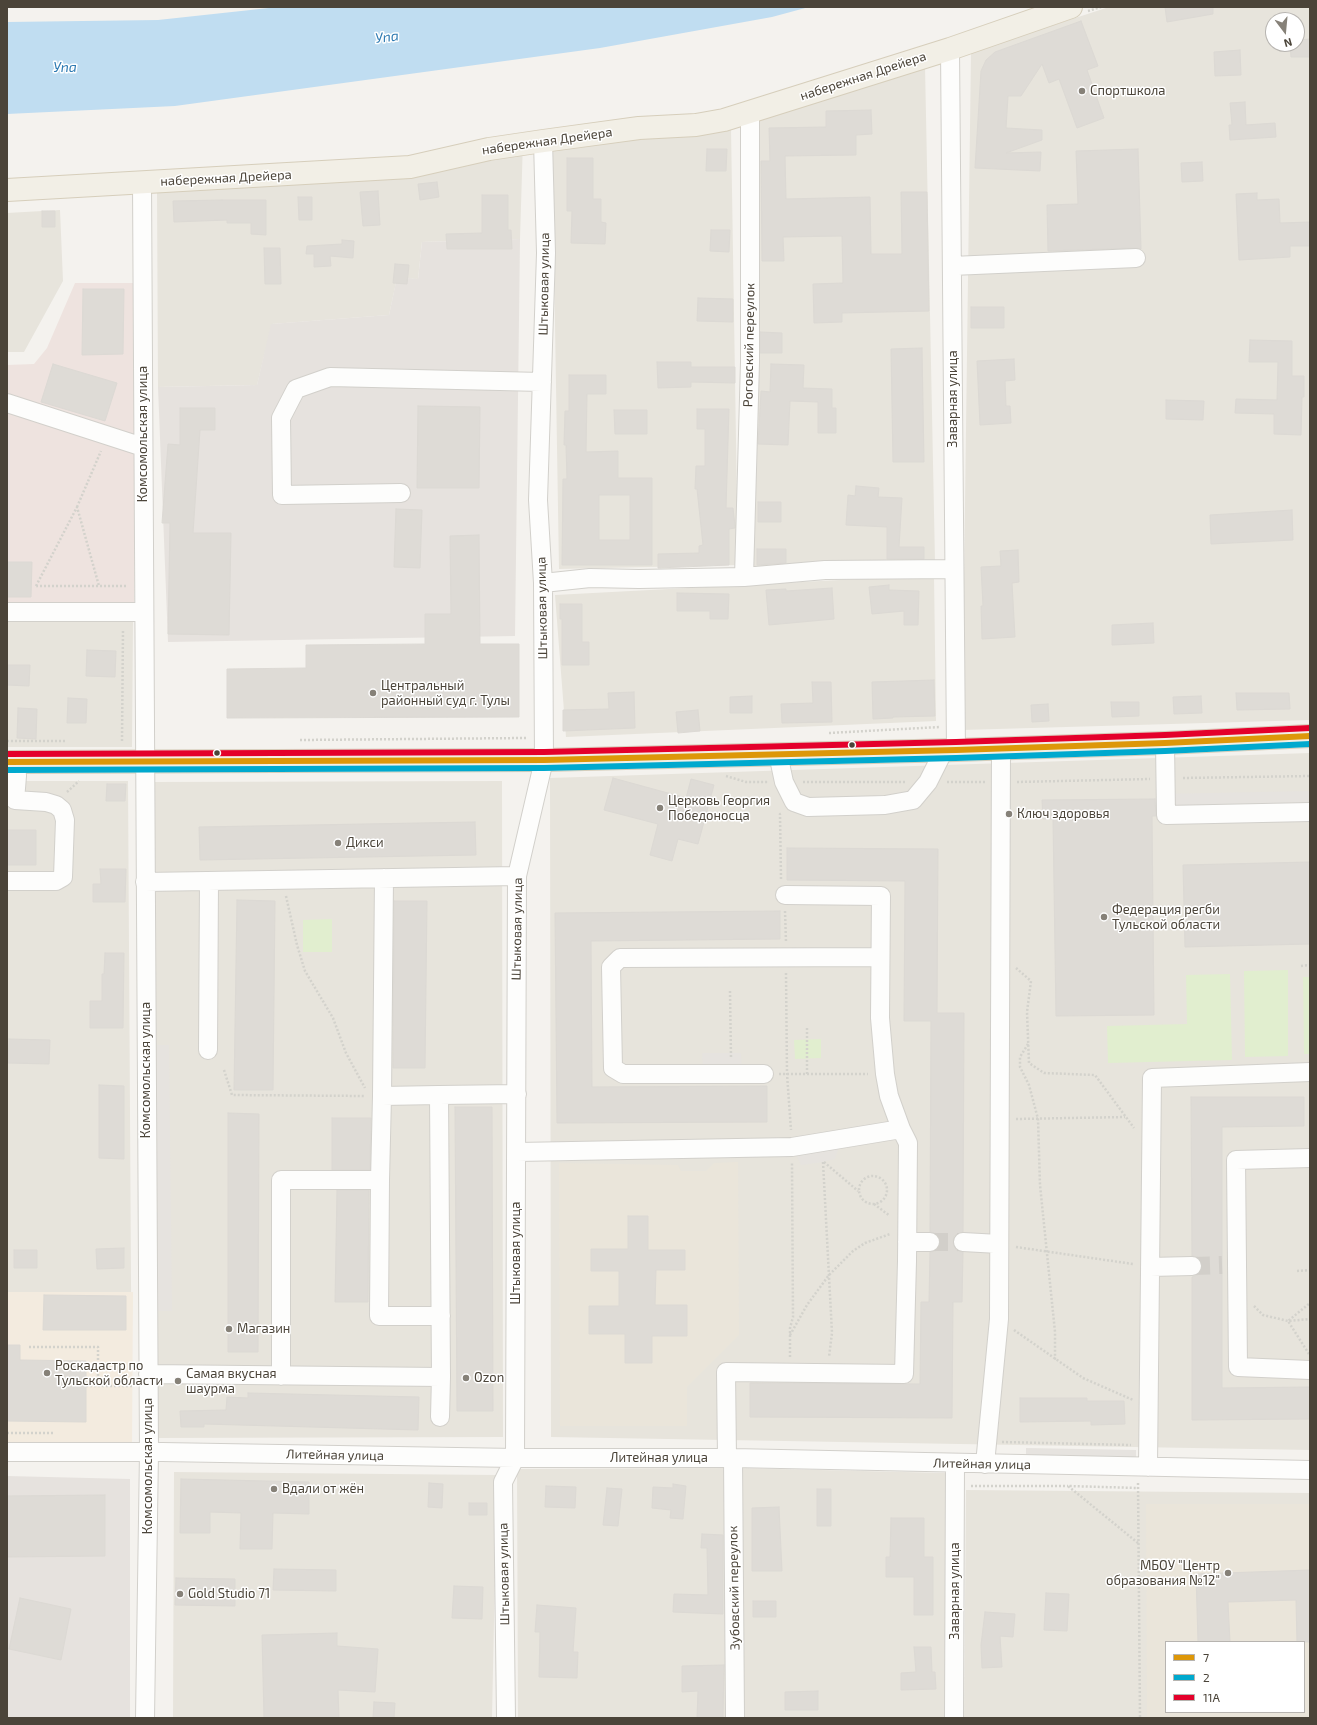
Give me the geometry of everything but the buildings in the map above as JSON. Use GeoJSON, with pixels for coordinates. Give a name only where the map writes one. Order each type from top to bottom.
{"type":"FeatureCollection","features":[{"type":"Feature","properties":{"kind":"main road","name":"набережная Дрейера"},"geometry":{"type":"LineString","coordinates":[[7,190],[410,167],[489,149],[543,141],[640,128],[696,125],[724,120],[750,112],[950,49],[1071,7]]}},
{"type":"Feature","properties":{"kind":"main road"},"geometry":{"type":"LineString","coordinates":[[12,762],[144,763],[544,760],[950,750],[1165,743],[1310,736]]}},
{"type":"Feature","properties":{"kind":"street","name":"Заварная улица"},"geometry":{"type":"LineString","coordinates":[[950,49],[954,569],[950,750]]}},
{"type":"Feature","properties":{"kind":"street","name":"Роговский переулок"},"geometry":{"type":"LineString","coordinates":[[744,577],[750,362],[750,112]]}},
{"type":"Feature","properties":{"kind":"street","name":"Штыковая улица"},"geometry":{"type":"LineString","coordinates":[[506,1718],[503,1482],[515,1458],[517,876],[544,760],[543,584],[538,500],[546,253],[543,141]]}},
{"type":"Feature","properties":{"kind":"street","name":"Комсомольская улица"},"geometry":{"type":"LineString","coordinates":[[142,182],[145,882],[143,1380],[149,1452],[145,1718]]}},
{"type":"Feature","properties":{"kind":"street"},"geometry":{"type":"LineString","coordinates":[[952,266],[1136,258]]}},
{"type":"Feature","properties":{"kind":"street"},"geometry":{"type":"LineString","coordinates":[[401,494],[282,495],[281,418],[296,390],[330,377],[542,382]]}},
{"type":"Feature","properties":{"kind":"street"},"geometry":{"type":"LineString","coordinates":[[7,404],[143,447]]}},
{"type":"Feature","properties":{"kind":"street"},"geometry":{"type":"LineString","coordinates":[[543,584],[590,578],[639,579],[744,577],[826,570],[954,569]]}},
{"type":"Feature","properties":{"kind":"street"},"geometry":{"type":"LineString","coordinates":[[7,612],[144,612]]}},
{"type":"Feature","properties":{"kind":"street"},"geometry":{"type":"LineString","coordinates":[[1165,743],[1166,815],[1310,812]]}},
{"type":"Feature","properties":{"kind":"street"},"geometry":{"type":"LineString","coordinates":[[986,1464],[999,1319],[1001,748]]}},
{"type":"Feature","properties":{"kind":"street"},"geometry":{"type":"LineString","coordinates":[[778,754],[784,782],[794,802],[808,807],[885,805],[913,800],[928,782],[950,750]]}},
{"type":"Feature","properties":{"kind":"street"},"geometry":{"type":"LineString","coordinates":[[7,881],[56,881],[63,877],[65,820],[62,810],[56,805],[46,802],[11,800],[17,776],[12,762]]}},
{"type":"Feature","properties":{"kind":"street"},"geometry":{"type":"LineString","coordinates":[[145,882],[517,876]]}},
{"type":"Feature","properties":{"kind":"street"},"geometry":{"type":"LineString","coordinates":[[384,878],[376,1096],[380,1180],[379,1316],[441,1316]]}},
{"type":"Feature","properties":{"kind":"street"},"geometry":{"type":"LineString","coordinates":[[208,1050],[209,881]]}},
{"type":"Feature","properties":{"kind":"street"},"geometry":{"type":"LineString","coordinates":[[785,895],[881,896],[880,1018],[885,1074],[889,1096],[901,1129],[908,1143],[904,1374],[827,1373]]}},
{"type":"Feature","properties":{"kind":"street"},"geometry":{"type":"LineString","coordinates":[[764,1074],[623,1074],[613,1068],[611,967],[620,958],[880,957]]}},
{"type":"Feature","properties":{"kind":"street"},"geometry":{"type":"LineString","coordinates":[[1143,1467],[1148,1445],[1152,1078],[1310,1072]]}},
{"type":"Feature","properties":{"kind":"street"},"geometry":{"type":"LineString","coordinates":[[376,1096],[517,1094]]}},
{"type":"Feature","properties":{"kind":"street"},"geometry":{"type":"LineString","coordinates":[[439,1095],[441,1316],[440,1417]]}},
{"type":"Feature","properties":{"kind":"street"},"geometry":{"type":"LineString","coordinates":[[517,1152],[792,1147],[901,1129]]}},
{"type":"Feature","properties":{"kind":"street"},"geometry":{"type":"LineString","coordinates":[[1310,1158],[1236,1160],[1230,1264],[1237,1290],[1238,1367],[1310,1370]]}},
{"type":"Feature","properties":{"kind":"street"},"geometry":{"type":"LineString","coordinates":[[281,1376],[281,1180],[380,1180]]}},
{"type":"Feature","properties":{"kind":"street"},"geometry":{"type":"LineString","coordinates":[[907,1235],[930,1242]]}},
{"type":"Feature","properties":{"kind":"street"},"geometry":{"type":"LineString","coordinates":[[963,1242],[1000,1244]]}},
{"type":"Feature","properties":{"kind":"street"},"geometry":{"type":"LineString","coordinates":[[1150,1267],[1192,1266]]}},
{"type":"Feature","properties":{"kind":"street","name":"Зубовский переулок"},"geometry":{"type":"LineString","coordinates":[[735,1718],[730,1458],[726,1372],[827,1373]]}},
{"type":"Feature","properties":{"kind":"street"},"geometry":{"type":"LineString","coordinates":[[143,1380],[281,1376],[441,1377]]}},
{"type":"Feature","properties":{"kind":"street","name":"Литейная улица"},"geometry":{"type":"LineString","coordinates":[[7,1452],[149,1452],[515,1458],[730,1458],[956,1464],[1310,1470]]}},
{"type":"Feature","properties":{"kind":"street","name":"Заварная улица"},"geometry":{"type":"LineString","coordinates":[[954,1718],[956,1464]]}},
{"type":"Feature","properties":{"kind":"path"},"geometry":{"type":"LineString","coordinates":[[107,436],[77,507],[36,586],[144,586]]}},
{"type":"Feature","properties":{"kind":"path"},"geometry":{"type":"LineString","coordinates":[[77,507],[99,586]]}},
{"type":"Feature","properties":{"kind":"path"},"geometry":{"type":"LineString","coordinates":[[122,741],[123,612]]}},
{"type":"Feature","properties":{"kind":"path"},"geometry":{"type":"LineString","coordinates":[[295,740],[526,738]]}},
{"type":"Feature","properties":{"kind":"path"},"geometry":{"type":"LineString","coordinates":[[7,741],[70,741]]}},
{"type":"Feature","properties":{"kind":"path"},"geometry":{"type":"LineString","coordinates":[[56,805],[84,776]]}},
{"type":"Feature","properties":{"kind":"path"},"geometry":{"type":"LineString","coordinates":[[790,1341],[790,1328],[793,1316],[792,1147],[787,1074],[785,895],[781,885],[780,814],[794,802]]}},
{"type":"Feature","properties":{"kind":"path"},"geometry":{"type":"LineString","coordinates":[[283,880],[297,945],[305,971],[333,1018],[346,1053],[365,1088]]}},
{"type":"Feature","properties":{"kind":"path"},"geometry":{"type":"LineString","coordinates":[[1000,952],[1031,981],[1027,1012],[1028,1063],[1044,1073],[1094,1075],[1151,1151]]}},
{"type":"Feature","properties":{"kind":"path"},"geometry":{"type":"LineString","coordinates":[[1301,966],[1310,965]]}},
{"type":"Feature","properties":{"kind":"path"},"geometry":{"type":"LineString","coordinates":[[730,991],[731,1074]]}},
{"type":"Feature","properties":{"kind":"path"},"geometry":{"type":"LineString","coordinates":[[807,1028],[807,1074]]}},
{"type":"Feature","properties":{"kind":"path"},"geometry":{"type":"LineString","coordinates":[[1028,1044],[1020,1057],[1020,1067],[1029,1085],[1038,1119],[1040,1185],[1054,1332],[1055,1360]]}},
{"type":"Feature","properties":{"kind":"path"},"geometry":{"type":"LineString","coordinates":[[224,1070],[232,1095],[376,1096]]}},
{"type":"Feature","properties":{"kind":"path"},"geometry":{"type":"LineString","coordinates":[[764,1074],[885,1074]]}},
{"type":"Feature","properties":{"kind":"path"},"geometry":{"type":"LineString","coordinates":[[1000,1120],[1126,1117]]}},
{"type":"Feature","properties":{"kind":"path"},"geometry":{"type":"LineString","coordinates":[[827,1373],[832,1333],[823,1162],[859,1191],[864,1201],[874,1204],[907,1235]]}},
{"type":"Feature","properties":{"kind":"path"},"geometry":{"type":"LineString","coordinates":[[859,1191],[860,1185],[868,1177],[879,1177],[884,1181],[887,1186],[886,1196],[883,1200],[874,1204]]}},
{"type":"Feature","properties":{"kind":"path"},"geometry":{"type":"LineString","coordinates":[[790,1336],[807,1305],[829,1275],[853,1251],[865,1243],[907,1235]]}},
{"type":"Feature","properties":{"kind":"path"},"geometry":{"type":"LineString","coordinates":[[1000,1244],[1150,1267]]}},
{"type":"Feature","properties":{"kind":"path"},"geometry":{"type":"LineString","coordinates":[[1297,1271],[1310,1270]]}},
{"type":"Feature","properties":{"kind":"path"},"geometry":{"type":"LineString","coordinates":[[1237,1290],[1263,1314],[1288,1320],[1310,1319]]}},
{"type":"Feature","properties":{"kind":"path"},"geometry":{"type":"LineString","coordinates":[[1288,1320],[1310,1303]]}},
{"type":"Feature","properties":{"kind":"path"},"geometry":{"type":"LineString","coordinates":[[999,1319],[1055,1360],[1083,1378],[1116,1394],[1148,1406]]}},
{"type":"Feature","properties":{"kind":"path"},"geometry":{"type":"LineString","coordinates":[[1288,1320],[1310,1356]]}},
{"type":"Feature","properties":{"kind":"path"},"geometry":{"type":"LineString","coordinates":[[30,1347],[98,1347],[98,1386]]}},
{"type":"Feature","properties":{"kind":"path"},"geometry":{"type":"LineString","coordinates":[[86,1386],[98,1386],[143,1380]]}},
{"type":"Feature","properties":{"kind":"path"},"geometry":{"type":"LineString","coordinates":[[988,1442],[1148,1445]]}},
{"type":"Feature","properties":{"kind":"path"},"geometry":{"type":"LineString","coordinates":[[1140,1718],[1138,1488],[1143,1467]]}},
{"type":"Feature","properties":{"kind":"path"},"geometry":{"type":"LineString","coordinates":[[955,1486],[1068,1486],[1138,1488]]}},
{"type":"Feature","properties":{"kind":"path"},"geometry":{"type":"LineString","coordinates":[[1068,1486],[1138,1544]]}},
{"type":"Feature","properties":{"kind":"shaded area"},"geometry":{"type":"Polygon","coordinates":[[[1109,7],[1310,7],[1310,720],[962,730],[971,52],[1109,7]]]}},
{"type":"Feature","properties":{"kind":"shaded area"},"geometry":{"type":"Polygon","coordinates":[[[925,66],[935,562],[751,571],[760,115],[925,66]]]}},
{"type":"Feature","properties":{"kind":"shaded area"},"geometry":{"type":"Polygon","coordinates":[[[731,128],[738,565],[559,569],[552,141],[731,128]]]}},
{"type":"Feature","properties":{"kind":"shaded area"},"geometry":{"type":"Polygon","coordinates":[[[523,140],[520,239],[422,242],[418,279],[397,278],[389,315],[272,324],[257,385],[158,387],[157,190],[397,178],[523,140]]]}},
{"type":"Feature","properties":{"kind":"shaded area"},"geometry":{"type":"Polygon","coordinates":[[[60,210],[63,281],[24,352],[7,352],[7,213],[60,210]]]}},
{"type":"Feature","properties":{"kind":"shaded area"},"geometry":{"type":"Polygon","coordinates":[[[520,239],[515,636],[168,642],[158,387],[257,385],[271,324],[389,315],[397,277],[418,279],[422,242],[520,239]]]}},
{"type":"Feature","properties":{"kind":"shaded area"},"geometry":{"type":"Polygon","coordinates":[[[75,283],[135,283],[134,617],[7,617],[7,365],[34,364],[47,348],[75,283]]]}},
{"type":"Feature","properties":{"kind":"shaded area"},"geometry":{"type":"Polygon","coordinates":[[[934,575],[936,721],[566,737],[555,595],[934,575]]]}},
{"type":"Feature","properties":{"kind":"shaded area"},"geometry":{"type":"Polygon","coordinates":[[[133,621],[132,747],[7,747],[7,622],[133,621]]]}},
{"type":"Feature","properties":{"kind":"shaded area"},"geometry":{"type":"Polygon","coordinates":[[[1310,753],[1310,1450],[551,1437],[550,778],[1310,753]]]}},
{"type":"Feature","properties":{"kind":"shaded area"},"geometry":{"type":"Polygon","coordinates":[[[7,781],[128,781],[132,1445],[7,1445],[7,781]]]}},
{"type":"Feature","properties":{"kind":"shaded area"},"geometry":{"type":"Polygon","coordinates":[[[502,781],[503,1437],[155,1438],[154,782],[502,781]]]}},
{"type":"Feature","properties":{"kind":"shaded area"},"geometry":{"type":"Polygon","coordinates":[[[1310,791],[1310,821],[1160,824],[1159,794],[1310,791]]]}},
{"type":"Feature","properties":{"kind":"shaded area"},"geometry":{"type":"Polygon","coordinates":[[[157,1045],[169,1045],[172,1311],[157,1311],[157,1045]]]}},
{"type":"Feature","properties":{"kind":"shaded area"},"geometry":{"type":"Polygon","coordinates":[[[702,1053],[741,1053],[742,1071],[703,1071],[702,1053]]]}},
{"type":"Feature","properties":{"kind":"shaded area"},"geometry":{"type":"Polygon","coordinates":[[[840,1144],[835,1159],[823,1162],[801,1165],[795,1152],[840,1144]]]}},
{"type":"Feature","properties":{"kind":"shaded area"},"geometry":{"type":"Polygon","coordinates":[[[738,1162],[739,1335],[687,1387],[687,1426],[560,1426],[559,1163],[678,1165],[681,1171],[706,1171],[714,1163],[738,1162]]]}},
{"type":"Feature","properties":{"kind":"shaded area"},"geometry":{"type":"Polygon","coordinates":[[[7,1292],[133,1292],[132,1445],[7,1445],[7,1292]]]}},
{"type":"Feature","properties":{"kind":"shaded area"},"geometry":{"type":"Polygon","coordinates":[[[1026,1448],[1136,1450],[1136,1463],[1026,1461],[1026,1448]]]}},
{"type":"Feature","properties":{"kind":"shaded area"},"geometry":{"type":"Polygon","coordinates":[[[726,1468],[727,1718],[518,1718],[517,1469],[726,1468]]]}},
{"type":"Feature","properties":{"kind":"shaded area"},"geometry":{"type":"Polygon","coordinates":[[[737,1468],[946,1473],[945,1718],[740,1718],[737,1468]]]}},
{"type":"Feature","properties":{"kind":"shaded area"},"geometry":{"type":"Polygon","coordinates":[[[174,1472],[497,1475],[492,1718],[173,1718],[174,1472]]]}},
{"type":"Feature","properties":{"kind":"shaded area"},"geometry":{"type":"Polygon","coordinates":[[[7,1476],[130,1479],[130,1718],[7,1718],[7,1476]]]}},
{"type":"Feature","properties":{"kind":"shaded area"},"geometry":{"type":"Polygon","coordinates":[[[966,1490],[1310,1493],[1310,1718],[964,1718],[966,1490]]]}},
{"type":"Feature","properties":{"kind":"shaded area","name":"МБОУ \"Центр образования №12\""},"geometry":{"type":"Polygon","coordinates":[[[1146,1504],[1310,1504],[1310,1718],[1147,1718],[1146,1504]]]}},
{"type":"Feature","properties":{"kind":"green space"},"geometry":{"type":"Polygon","coordinates":[[[332,919],[332,952],[303,952],[303,920],[332,919]]]}},
{"type":"Feature","properties":{"kind":"green space"},"geometry":{"type":"Polygon","coordinates":[[[1288,970],[1288,1056],[1245,1057],[1244,971],[1288,970]]]}},
{"type":"Feature","properties":{"kind":"green space"},"geometry":{"type":"Polygon","coordinates":[[[1230,974],[1232,1060],[1108,1063],[1107,1026],[1187,1024],[1186,975],[1230,974]]]}},
{"type":"Feature","properties":{"kind":"green space"},"geometry":{"type":"Polygon","coordinates":[[[1303,977],[1310,977],[1310,1054],[1304,1054],[1303,977]]]}},
{"type":"Feature","properties":{"kind":"green space"},"geometry":{"type":"Polygon","coordinates":[[[821,1039],[821,1058],[795,1059],[794,1040],[821,1039]]]}},
{"type":"Feature","properties":{"kind":"water","name":"Упа"},"geometry":{"type":"Polygon","coordinates":[[[278,7],[809,7],[772,17],[600,48],[175,106],[7,114],[7,22],[158,20],[278,7]]]}},
{"type":"Feature","properties":{"kind":"tunnel"},"geometry":{"type":"LineString","coordinates":[[930,1242],[963,1242]]}},
{"type":"Feature","properties":{"kind":"tunnel"},"geometry":{"type":"LineString","coordinates":[[1192,1266],[1222,1265]]}},
{"type":"Feature","properties":{"kind":"transit line","name":"11А"},"geometry":{"type":"LineString","coordinates":[[7,754],[544,752],[956,742],[1165,735],[1310,728]]}},
{"type":"Feature","properties":{"kind":"transit line","name":"7"},"geometry":{"type":"LineString","coordinates":[[7,762],[544,760],[956,750],[1165,743],[1310,736]]}},
{"type":"Feature","properties":{"kind":"transit line","name":"2"},"geometry":{"type":"LineString","coordinates":[[7,770],[544,768],[956,758],[1165,751],[1310,744]]}},
{"type":"Feature","properties":{"kind":"place","name":"Спортшкола"},"geometry":{"type":"Point","coordinates":[1082,91]}},
{"type":"Feature","properties":{"kind":"place","name":"Центральный районный суд г. Тулы"},"geometry":{"type":"Point","coordinates":[373,693]}},
{"type":"Feature","properties":{"kind":"place","name":"Церковь Георгия Победоносца"},"geometry":{"type":"Point","coordinates":[660,808]}},
{"type":"Feature","properties":{"kind":"place","name":"Ключ здоровья"},"geometry":{"type":"Point","coordinates":[1009,814]}},
{"type":"Feature","properties":{"kind":"place","name":"Дикси"},"geometry":{"type":"Point","coordinates":[338,843]}},
{"type":"Feature","properties":{"kind":"place","name":"Федерация регби Тульской области"},"geometry":{"type":"Point","coordinates":[1104,917]}},
{"type":"Feature","properties":{"kind":"place","name":"Магазин"},"geometry":{"type":"Point","coordinates":[229,1329]}},
{"type":"Feature","properties":{"kind":"place","name":"Роскадастр по Тульской области"},"geometry":{"type":"Point","coordinates":[47,1373]}},
{"type":"Feature","properties":{"kind":"place","name":"Ozon"},"geometry":{"type":"Point","coordinates":[466,1378]}},
{"type":"Feature","properties":{"kind":"place","name":"Самая вкусная шаурма"},"geometry":{"type":"Point","coordinates":[178,1381]}},
{"type":"Feature","properties":{"kind":"place","name":"Вдали от жён"},"geometry":{"type":"Point","coordinates":[274,1489]}},
{"type":"Feature","properties":{"kind":"place","name":"МБОУ \"Центр образования №12\""},"geometry":{"type":"Point","coordinates":[1228,1573]}},
{"type":"Feature","properties":{"kind":"place","name":"Gold Studio 71"},"geometry":{"type":"Point","coordinates":[180,1594]}}]}
